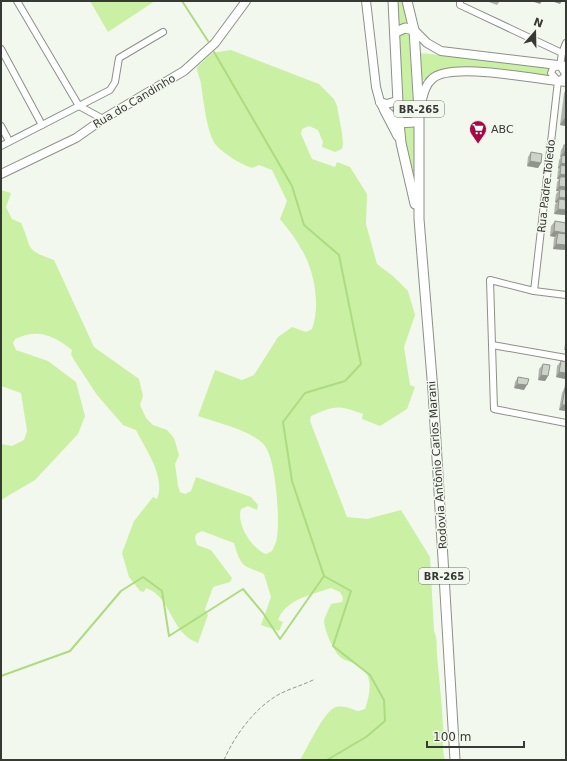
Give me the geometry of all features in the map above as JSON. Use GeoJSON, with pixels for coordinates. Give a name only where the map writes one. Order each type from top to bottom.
{"type":"FeatureCollection","features":[{"type":"Feature","properties":{"kind":"main road","name":"Rodovia Antônio Carlos Marani"},"geometry":{"type":"LineString","coordinates":[[393,1],[396,32],[397,101],[401,143],[419,219]]}},
{"type":"Feature","properties":{"kind":"main road","name":"Rodovia Antônio Carlos Marani"},"geometry":{"type":"LineString","coordinates":[[407,1],[414,30],[419,111],[419,219],[433,391],[455,760]]}},
{"type":"Feature","properties":{"kind":"main road"},"geometry":{"type":"LineString","coordinates":[[396,32],[405,28],[414,30]]}},
{"type":"Feature","properties":{"kind":"main road"},"geometry":{"type":"LineString","coordinates":[[382,106],[401,143]]}},
{"type":"Feature","properties":{"kind":"main road"},"geometry":{"type":"LineString","coordinates":[[399,123],[414,122],[417,119],[419,111]]}},
{"type":"Feature","properties":{"kind":"street"},"geometry":{"type":"LineString","coordinates":[[18,1],[79,106],[103,119]]}},
{"type":"Feature","properties":{"kind":"street","name":"Rua do Candinho"},"geometry":{"type":"LineString","coordinates":[[1,174],[76,138],[103,119],[184,71],[215,43],[246,1]]}},
{"type":"Feature","properties":{"kind":"street"},"geometry":{"type":"LineString","coordinates":[[366,1],[376,87],[382,106],[399,123]]}},
{"type":"Feature","properties":{"kind":"street"},"geometry":{"type":"LineString","coordinates":[[460,1],[460,5],[562,53]]}},
{"type":"Feature","properties":{"kind":"street"},"geometry":{"type":"LineString","coordinates":[[414,30],[426,43],[441,51],[563,66]]}},
{"type":"Feature","properties":{"kind":"street"},"geometry":{"type":"LineString","coordinates":[[1,146],[110,90],[115,82],[119,58],[163,32]]}},
{"type":"Feature","properties":{"kind":"street"},"geometry":{"type":"LineString","coordinates":[[563,66],[562,53],[566,43]]}},
{"type":"Feature","properties":{"kind":"street"},"geometry":{"type":"LineString","coordinates":[[1,49],[42,125]]}},
{"type":"Feature","properties":{"kind":"street"},"geometry":{"type":"LineString","coordinates":[[562,82],[550,73],[553,68],[563,66]]}},
{"type":"Feature","properties":{"kind":"street","name":"Rua Padre Toledo"},"geometry":{"type":"LineString","coordinates":[[534,291],[562,82],[565,74],[563,66]]}},
{"type":"Feature","properties":{"kind":"street"},"geometry":{"type":"LineString","coordinates":[[419,111],[427,84],[440,73],[450,71],[491,73],[562,82]]}},
{"type":"Feature","properties":{"kind":"street"},"geometry":{"type":"LineString","coordinates":[[382,106],[397,101]]}},
{"type":"Feature","properties":{"kind":"street"},"geometry":{"type":"LineString","coordinates":[[1,126],[9,141]]}},
{"type":"Feature","properties":{"kind":"street"},"geometry":{"type":"LineString","coordinates":[[566,295],[534,291],[490,280],[494,409],[566,423]]}},
{"type":"Feature","properties":{"kind":"street"},"geometry":{"type":"LineString","coordinates":[[492,345],[566,358]]}},
{"type":"Feature","properties":{"kind":"path"},"geometry":{"type":"LineString","coordinates":[[224,760],[244,727],[264,706],[273,698],[315,679]]}},
{"type":"Feature","properties":{"kind":"green space"},"geometry":{"type":"Polygon","coordinates":[[[90,1],[155,1],[108,32],[90,1]]]}},
{"type":"Feature","properties":{"kind":"green space"},"geometry":{"type":"Polygon","coordinates":[[[398,1],[407,1],[411,26],[398,26],[398,1]]]}},
{"type":"Feature","properties":{"kind":"green space"},"geometry":{"type":"Polygon","coordinates":[[[403,33],[409,34],[414,115],[410,119],[403,115],[399,37],[403,33]]]}},
{"type":"Feature","properties":{"kind":"green space"},"geometry":{"type":"Polygon","coordinates":[[[231,50],[319,84],[334,99],[337,106],[342,133],[342,149],[335,152],[322,147],[323,142],[318,130],[309,126],[302,129],[301,134],[312,159],[335,167],[337,162],[350,167],[367,194],[366,224],[377,264],[393,276],[408,291],[415,315],[404,347],[410,385],[415,387],[407,409],[380,426],[362,419],[363,414],[342,408],[332,408],[319,412],[311,416],[310,421],[347,517],[367,519],[401,510],[430,557],[434,631],[443,717],[443,751],[445,760],[300,760],[320,724],[330,711],[340,706],[358,711],[365,709],[368,698],[370,686],[364,670],[358,665],[340,657],[330,642],[324,625],[326,615],[331,604],[342,602],[343,598],[340,592],[331,588],[293,602],[282,613],[278,620],[283,622],[279,631],[261,625],[271,597],[264,574],[243,564],[234,543],[202,531],[196,534],[195,538],[197,545],[211,550],[232,578],[230,582],[213,587],[205,609],[208,615],[198,643],[189,638],[182,631],[161,599],[155,593],[146,588],[144,592],[140,591],[129,577],[122,553],[134,521],[153,497],[157,499],[159,482],[154,464],[136,430],[123,425],[97,395],[74,360],[71,354],[72,350],[52,337],[31,334],[15,339],[13,343],[16,350],[48,361],[76,382],[85,416],[78,434],[35,480],[1,500],[1,444],[12,446],[24,440],[27,431],[21,393],[1,386],[1,190],[11,193],[6,207],[12,219],[21,223],[30,247],[37,253],[54,260],[94,347],[139,379],[143,396],[140,405],[146,418],[153,425],[167,430],[174,438],[179,455],[175,464],[180,492],[185,494],[191,491],[196,477],[251,497],[258,505],[257,510],[248,506],[241,509],[240,515],[243,529],[255,547],[266,554],[272,551],[277,539],[278,517],[276,490],[269,453],[260,441],[243,431],[198,416],[215,370],[242,380],[254,375],[278,337],[292,327],[306,332],[312,329],[315,319],[316,298],[315,287],[305,256],[296,240],[280,219],[287,201],[272,170],[259,165],[252,168],[242,164],[216,145],[210,133],[197,67],[212,53],[231,50]]]}},
{"type":"Feature","properties":{"kind":"green space"},"geometry":{"type":"Polygon","coordinates":[[[420,53],[551,67],[548,75],[550,78],[491,72],[429,77],[422,81],[420,53]]]}},
{"type":"Feature","properties":{"kind":"green space"},"geometry":{"type":"Polygon","coordinates":[[[401,124],[409,128],[415,127],[415,203],[401,124]]]}},
{"type":"Feature","properties":{"kind":"building"},"geometry":{"type":"Polygon","coordinates":[[[564,145],[566,145],[566,152],[564,152],[564,145]]]}},
{"type":"Feature","properties":{"kind":"building"},"geometry":{"type":"Polygon","coordinates":[[[531,152],[542,154],[541,163],[530,161],[531,152]]]}},
{"type":"Feature","properties":{"kind":"building"},"geometry":{"type":"Polygon","coordinates":[[[562,155],[566,156],[566,164],[561,163],[562,155]]]}},
{"type":"Feature","properties":{"kind":"building"},"geometry":{"type":"Polygon","coordinates":[[[561,165],[566,166],[566,175],[560,174],[561,165]]]}},
{"type":"Feature","properties":{"kind":"building"},"geometry":{"type":"Polygon","coordinates":[[[560,177],[566,177],[566,187],[559,186],[560,177]]]}},
{"type":"Feature","properties":{"kind":"building"},"geometry":{"type":"Polygon","coordinates":[[[560,189],[566,190],[566,198],[559,197],[560,189]]]}},
{"type":"Feature","properties":{"kind":"building"},"geometry":{"type":"Polygon","coordinates":[[[559,199],[566,200],[566,210],[558,209],[559,199]]]}},
{"type":"Feature","properties":{"kind":"building"},"geometry":{"type":"Polygon","coordinates":[[[555,221],[566,223],[566,233],[554,231],[555,221]]]}},
{"type":"Feature","properties":{"kind":"building"},"geometry":{"type":"Polygon","coordinates":[[[558,233],[566,234],[566,245],[556,244],[558,233]]]}},
{"type":"Feature","properties":{"kind":"building"},"geometry":{"type":"Polygon","coordinates":[[[561,361],[566,362],[566,373],[559,372],[561,361]]]}},
{"type":"Feature","properties":{"kind":"building"},"geometry":{"type":"Polygon","coordinates":[[[543,364],[550,365],[548,376],[541,375],[543,364]]]}},
{"type":"Feature","properties":{"kind":"building"},"geometry":{"type":"Polygon","coordinates":[[[518,377],[529,379],[527,385],[517,384],[518,377]]]}},
{"type":"Feature","properties":{"kind":"building"},"geometry":{"type":"Polygon","coordinates":[[[565,388],[566,405],[562,405],[565,388]]]}},
{"type":"Feature","properties":{"kind":"waterway"},"geometry":{"type":"LineString","coordinates":[[182,1],[208,41]]}},
{"type":"Feature","properties":{"kind":"waterway"},"geometry":{"type":"LineString","coordinates":[[1,676],[70,651],[121,591],[143,577],[162,591],[169,636],[243,589],[263,613],[280,639],[324,576],[292,481],[283,422],[305,393],[345,381],[361,364],[339,255],[304,225],[292,186],[214,52]]}},
{"type":"Feature","properties":{"kind":"waterway"},"geometry":{"type":"LineString","coordinates":[[324,576],[351,591],[333,646],[370,675],[384,700],[385,721],[366,737],[327,760]]}},
{"type":"Feature","properties":{"kind":"place","name":"ABC"},"geometry":{"type":"Point","coordinates":[478,144]}}]}
